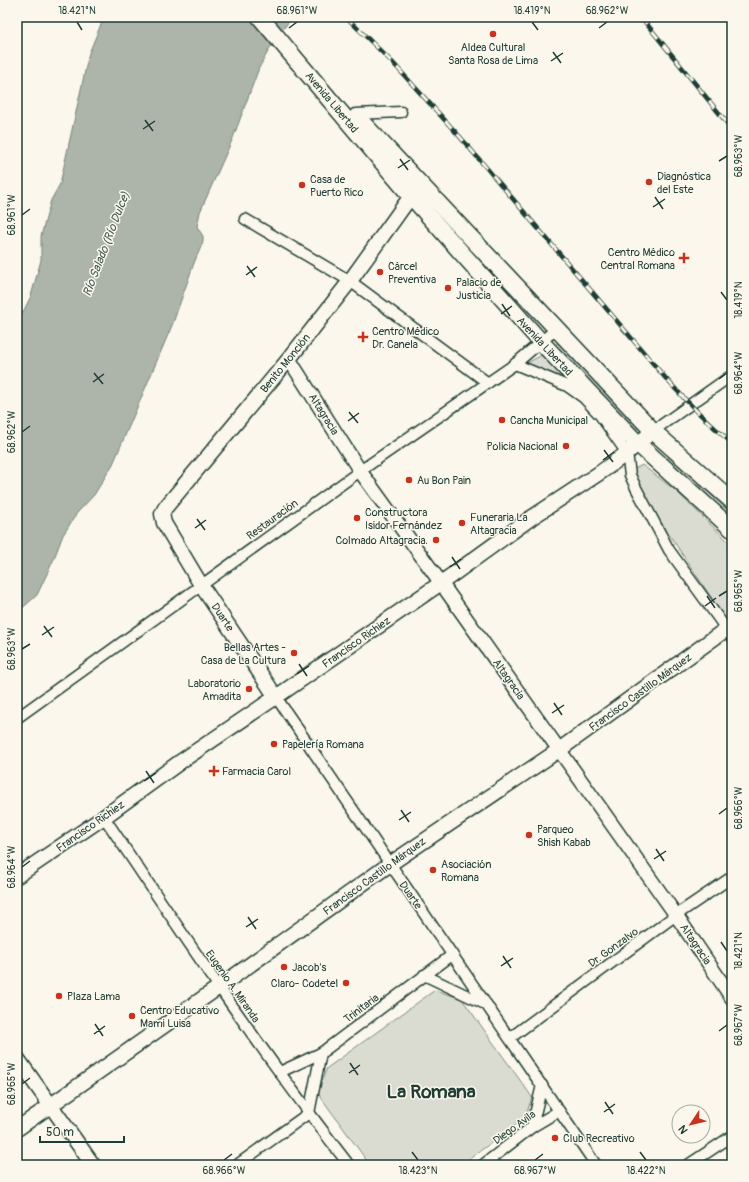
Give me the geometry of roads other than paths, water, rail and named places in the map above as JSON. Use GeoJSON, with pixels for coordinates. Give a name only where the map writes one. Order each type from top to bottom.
{"type":"FeatureCollection","features":[{"type":"Feature","properties":{"kind":"main road"},"geometry":{"type":"LineString","coordinates":[[260,17],[282,35]]}},
{"type":"Feature","properties":{"kind":"main road"},"geometry":{"type":"LineString","coordinates":[[274,17],[282,35]]}},
{"type":"Feature","properties":{"kind":"main road","name":"Avenida Libertad"},"geometry":{"type":"LineString","coordinates":[[282,35],[653,430],[732,501]]}},
{"type":"Feature","properties":{"kind":"main road","name":"Avenida Libertad"},"geometry":{"type":"LineString","coordinates":[[282,35],[411,196],[541,342],[632,449],[732,529]]}},
{"type":"Feature","properties":{"kind":"main road","name":"Benito Monción"},"geometry":{"type":"LineString","coordinates":[[166,528],[161,516],[163,511],[289,359],[350,281],[411,196]]}},
{"type":"Feature","properties":{"kind":"main road","name":"Francisco Richiez"},"geometry":{"type":"LineString","coordinates":[[17,876],[441,583],[531,518],[632,449],[653,430]]}},
{"type":"Feature","properties":{"kind":"main road","name":"Duarte"},"geometry":{"type":"LineString","coordinates":[[166,528],[201,585],[276,697]]}},
{"type":"Feature","properties":{"kind":"main road","name":"Francisco Castillo Márquez"},"geometry":{"type":"LineString","coordinates":[[17,1129],[390,864],[559,750],[730,631]]}},
{"type":"Feature","properties":{"kind":"main road"},"geometry":{"type":"LineString","coordinates":[[17,1058],[93,1165]]}},
{"type":"Feature","properties":{"kind":"street"},"geometry":{"type":"LineString","coordinates":[[355,114],[401,112]]}},
{"type":"Feature","properties":{"kind":"street"},"geometry":{"type":"LineString","coordinates":[[245,219],[350,281],[488,383]]}},
{"type":"Feature","properties":{"kind":"street","name":"Restauración"},"geometry":{"type":"LineString","coordinates":[[17,718],[360,471],[516,364],[556,328]]}},
{"type":"Feature","properties":{"kind":"street","name":"Altagracia"},"geometry":{"type":"LineString","coordinates":[[289,359],[360,471],[676,915],[732,998]]}},
{"type":"Feature","properties":{"kind":"street"},"geometry":{"type":"LineString","coordinates":[[516,364],[562,384],[584,398],[632,449],[630,475],[669,550],[730,631]]}},
{"type":"Feature","properties":{"kind":"street"},"geometry":{"type":"LineString","coordinates":[[653,430],[732,375]]}},
{"type":"Feature","properties":{"kind":"street","name":"Duarte"},"geometry":{"type":"LineString","coordinates":[[276,697],[596,1165]]}},
{"type":"Feature","properties":{"kind":"street","name":"Eugenio A. Miranda"},"geometry":{"type":"LineString","coordinates":[[104,817],[218,987],[309,1114],[349,1165]]}},
{"type":"Feature","properties":{"kind":"street","name":"Dr. Gonzalvo"},"geometry":{"type":"LineString","coordinates":[[510,1038],[676,915],[732,877]]}},
{"type":"Feature","properties":{"kind":"street","name":"Trinitaria"},"geometry":{"type":"LineString","coordinates":[[280,1072],[321,1052],[452,955]]}},
{"type":"Feature","properties":{"kind":"street"},"geometry":{"type":"LineString","coordinates":[[424,975],[487,1005]]}},
{"type":"Feature","properties":{"kind":"street"},"geometry":{"type":"LineString","coordinates":[[237,1165],[309,1114],[321,1052]]}},
{"type":"Feature","properties":{"kind":"street"},"geometry":{"type":"LineString","coordinates":[[532,1127],[542,1085]]}},
{"type":"Feature","properties":{"kind":"street","name":"Diego Avila"},"geometry":{"type":"LineString","coordinates":[[483,1165],[532,1127],[559,1111]]}},
{"type":"Feature","properties":{"kind":"street"},"geometry":{"type":"LineString","coordinates":[[688,1165],[732,1136]]}},
{"type":"Feature","properties":{"kind":"water","name":"Río Salado (Río Dulce)"},"geometry":{"type":"Polygon","coordinates":[[[104,17],[292,17],[271,46],[259,68],[233,138],[200,212],[197,227],[203,236],[203,242],[173,323],[113,464],[94,495],[77,513],[63,535],[37,595],[17,613],[17,324],[31,296],[41,260],[41,236],[51,200],[60,184],[89,53],[104,17]]]}},
{"type":"Feature","properties":{"kind":"railway"},"geometry":{"type":"LineString","coordinates":[[346,17],[393,63],[461,138],[668,381],[699,413],[732,443]]}},
{"type":"Feature","properties":{"kind":"railway"},"geometry":{"type":"LineString","coordinates":[[641,17],[732,129]]}},
{"type":"Feature","properties":{"kind":"place","name":"Aldea Cultural Santa Rosa de Lima"},"geometry":{"type":"Point","coordinates":[493,34]}},
{"type":"Feature","properties":{"kind":"place","name":"Diagnóstica del Este"},"geometry":{"type":"Point","coordinates":[649,182]}},
{"type":"Feature","properties":{"kind":"place","name":"Casa de Puerto Rico"},"geometry":{"type":"Point","coordinates":[302,185]}},
{"type":"Feature","properties":{"kind":"place","name":"Centro Médico Central Romana"},"geometry":{"type":"Point","coordinates":[684,258]}},
{"type":"Feature","properties":{"kind":"place","name":"Cárcel Preventiva"},"geometry":{"type":"Point","coordinates":[380,272]}},
{"type":"Feature","properties":{"kind":"place","name":"Palacio de Justicia"},"geometry":{"type":"Point","coordinates":[448,288]}},
{"type":"Feature","properties":{"kind":"place","name":"Centro Médico Dr. Canela"},"geometry":{"type":"Point","coordinates":[363,337]}},
{"type":"Feature","properties":{"kind":"place","name":"Cancha Municipal"},"geometry":{"type":"Point","coordinates":[502,420]}},
{"type":"Feature","properties":{"kind":"place","name":"Policia Nacional"},"geometry":{"type":"Point","coordinates":[566,446]}},
{"type":"Feature","properties":{"kind":"place","name":"Au Bon Pain"},"geometry":{"type":"Point","coordinates":[409,480]}},
{"type":"Feature","properties":{"kind":"place","name":"Constructora Isidor Fernández"},"geometry":{"type":"Point","coordinates":[357,518]}},
{"type":"Feature","properties":{"kind":"place","name":"Funeraria La Altagracia"},"geometry":{"type":"Point","coordinates":[462,523]}},
{"type":"Feature","properties":{"kind":"place","name":"Colmado Altagracia."},"geometry":{"type":"Point","coordinates":[436,540]}},
{"type":"Feature","properties":{"kind":"place","name":"Bellas Artes - Casa de La Cultura"},"geometry":{"type":"Point","coordinates":[294,653]}},
{"type":"Feature","properties":{"kind":"place","name":"Laboratorio Amadita"},"geometry":{"type":"Point","coordinates":[249,689]}},
{"type":"Feature","properties":{"kind":"place","name":"Papelería Romana"},"geometry":{"type":"Point","coordinates":[274,744]}},
{"type":"Feature","properties":{"kind":"place","name":"Farmacia Carol"},"geometry":{"type":"Point","coordinates":[214,771]}},
{"type":"Feature","properties":{"kind":"place","name":"Parqueo Shish Kabab"},"geometry":{"type":"Point","coordinates":[529,835]}},
{"type":"Feature","properties":{"kind":"place","name":"Asociación Romana"},"geometry":{"type":"Point","coordinates":[433,870]}},
{"type":"Feature","properties":{"kind":"place","name":"Jacob's"},"geometry":{"type":"Point","coordinates":[284,967]}},
{"type":"Feature","properties":{"kind":"place","name":"Claro- Codetel"},"geometry":{"type":"Point","coordinates":[346,983]}},
{"type":"Feature","properties":{"kind":"place","name":"Plaza Lama"},"geometry":{"type":"Point","coordinates":[59,996]}},
{"type":"Feature","properties":{"kind":"place","name":"Centro Educativo Mami Luisa"},"geometry":{"type":"Point","coordinates":[132,1016]}},
{"type":"Feature","properties":{"kind":"place","name":"Club Recreativo"},"geometry":{"type":"Point","coordinates":[555,1138]}},
{"type":"Feature","properties":{"kind":"district","name":"La Romana"},"geometry":{"type":"Point","coordinates":[431,1091]}}]}
